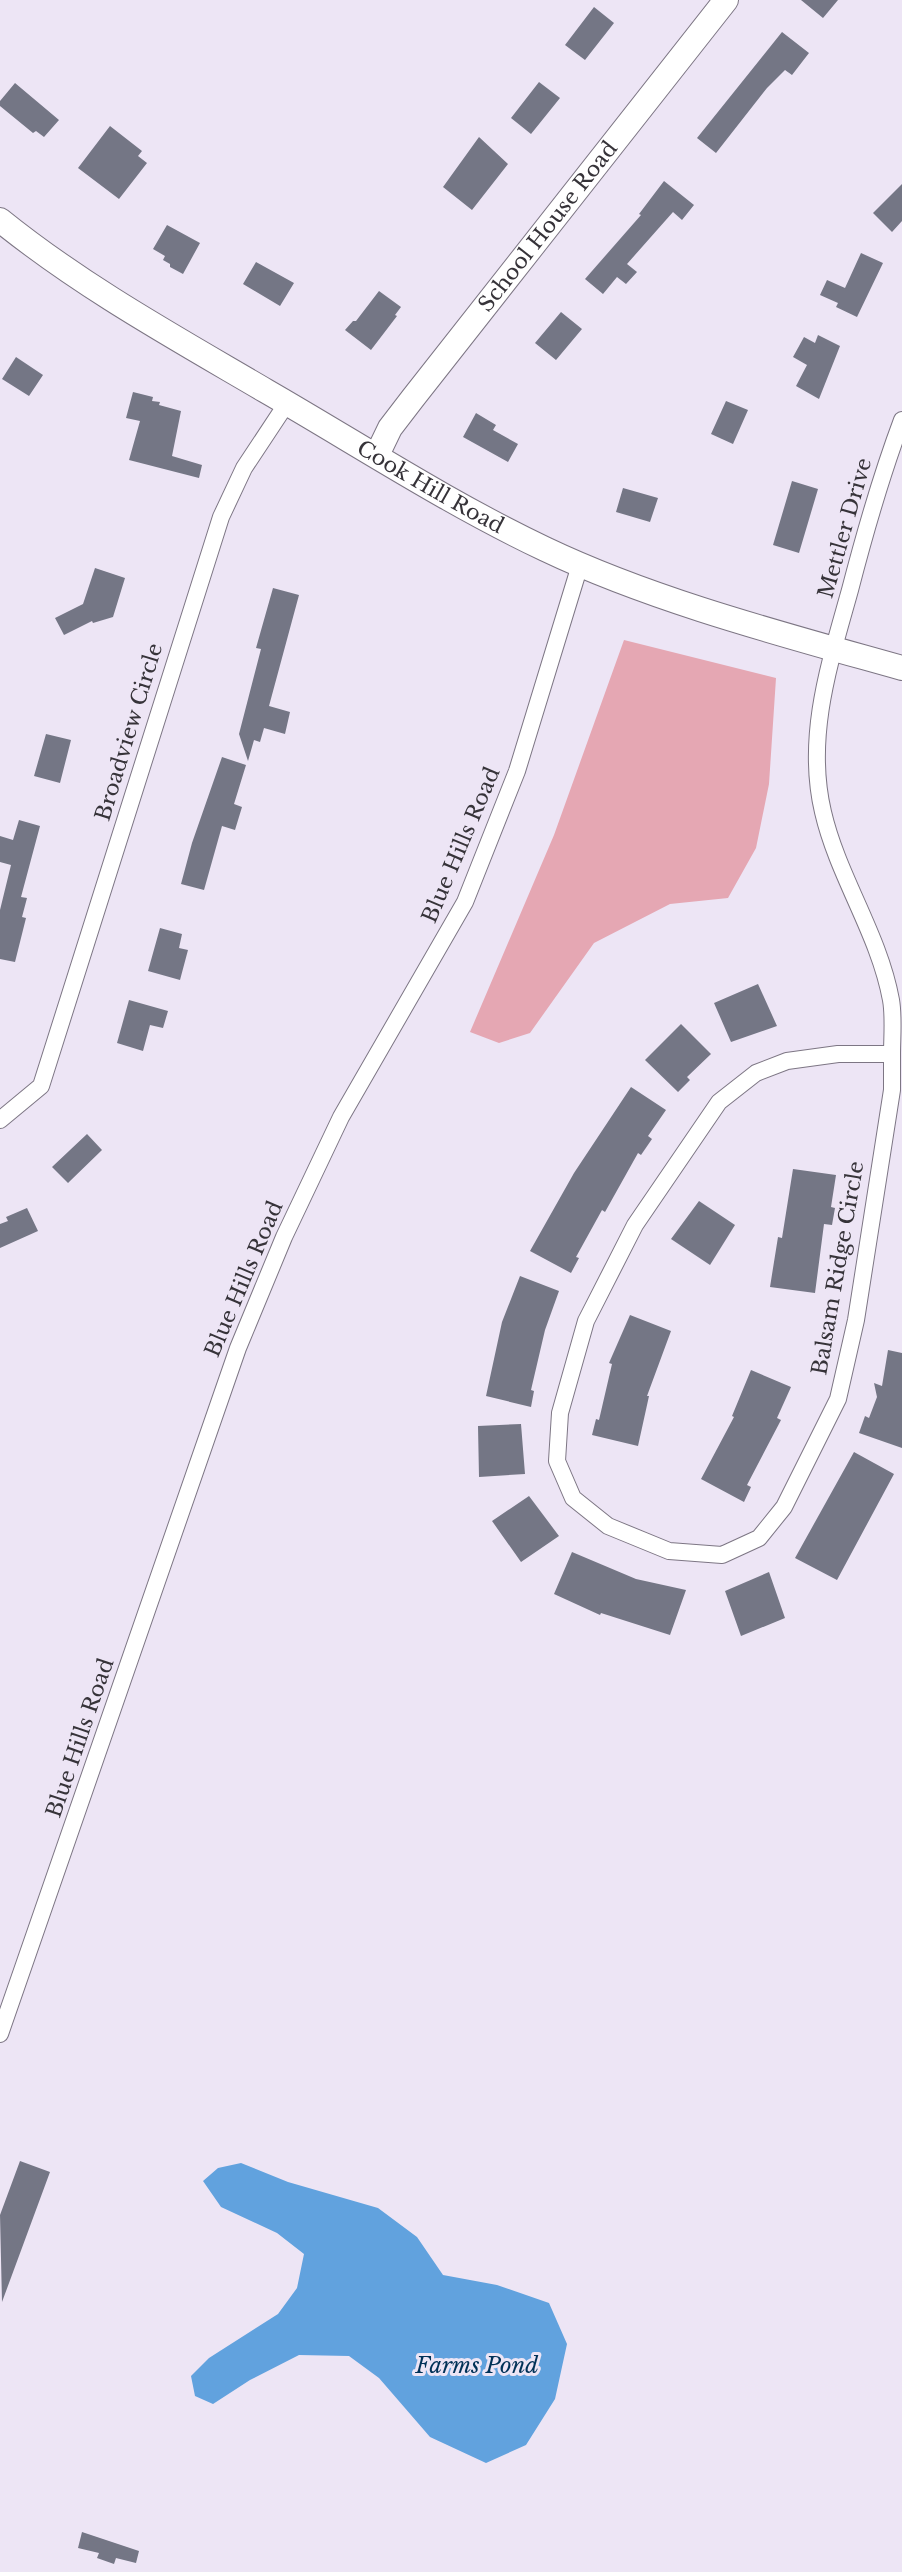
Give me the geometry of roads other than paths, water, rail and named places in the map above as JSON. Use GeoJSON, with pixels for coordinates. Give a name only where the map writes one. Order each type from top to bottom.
{"type":"FeatureCollection","features":[{"type":"Feature","properties":{"kind":"street","name":"School House Road"},"geometry":{"type":"LineString","coordinates":[[377,455],[390,428],[423,384],[726,0]]}},
{"type":"Feature","properties":{"kind":"street","name":"Cook Hill Road"},"geometry":{"type":"LineString","coordinates":[[0,220],[96,291],[497,525],[580,565],[729,616],[902,668]]}},
{"type":"Feature","properties":{"kind":"street","name":"Broadview Circle"},"geometry":{"type":"LineString","coordinates":[[0,1120],[41,1086],[221,517],[244,468],[286,403]]}},
{"type":"Feature","properties":{"kind":"street","name":"Mettler Drive"},"geometry":{"type":"LineString","coordinates":[[834,649],[876,492],[902,420]]}},
{"type":"Feature","properties":{"kind":"street","name":"Blue Hills Road"},"geometry":{"type":"LineString","coordinates":[[0,2034],[262,1284],[342,1117],[465,903],[517,771],[580,565]]}},
{"type":"Feature","properties":{"kind":"street","name":"Balsam Ridge Circle"},"geometry":{"type":"LineString","coordinates":[[834,649],[819,710],[816,752],[818,785],[823,814],[843,873],[884,970],[891,1002],[892,1054],[891,1090],[856,1320],[846,1365],[837,1399],[784,1507],[759,1538],[722,1555],[669,1551],[608,1526],[573,1498],[557,1461],[560,1413],[586,1321],[635,1225],[719,1102],[756,1073],[787,1061],[838,1054],[892,1054]]}},
{"type":"Feature","properties":{"kind":"water","name":"Farms Pond"},"geometry":{"type":"Polygon","coordinates":[[[241,2163],[288,2182],[378,2208],[417,2237],[443,2275],[497,2285],[549,2303],[567,2344],[555,2399],[526,2445],[486,2463],[430,2437],[379,2378],[349,2356],[299,2355],[250,2380],[213,2404],[195,2396],[191,2376],[209,2358],[278,2314],[297,2288],[304,2254],[277,2233],[221,2207],[203,2181],[218,2168],[241,2163]]]}}]}
